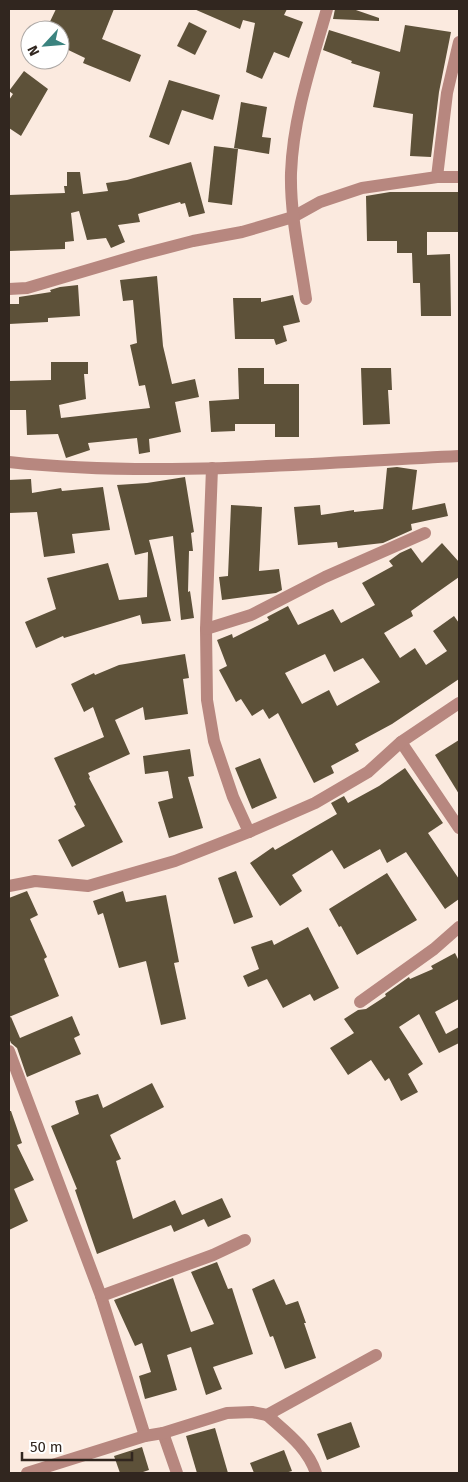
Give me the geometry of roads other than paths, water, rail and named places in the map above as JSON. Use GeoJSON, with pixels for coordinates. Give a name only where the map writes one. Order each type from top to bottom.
{"type":"FeatureCollection","features":[{"type":"Feature","properties":{"kind":"street"},"geometry":{"type":"LineString","coordinates":[[306,299],[293,217],[291,173],[296,125],[327,9]]}},
{"type":"Feature","properties":{"kind":"street"},"geometry":{"type":"LineString","coordinates":[[437,177],[447,93],[459,42]]}},
{"type":"Feature","properties":{"kind":"street"},"geometry":{"type":"LineString","coordinates":[[9,289],[27,288],[193,241],[242,232],[293,217],[320,202],[362,188],[437,177],[459,177]]}},
{"type":"Feature","properties":{"kind":"street"},"geometry":{"type":"LineString","coordinates":[[9,462],[85,469],[212,468],[459,456]]}},
{"type":"Feature","properties":{"kind":"street"},"geometry":{"type":"LineString","coordinates":[[212,468],[206,629],[207,700],[214,740],[233,797],[249,832]]}},
{"type":"Feature","properties":{"kind":"street"},"geometry":{"type":"LineString","coordinates":[[206,629],[251,615],[325,577],[425,533]]}},
{"type":"Feature","properties":{"kind":"street"},"geometry":{"type":"LineString","coordinates":[[9,886],[35,881],[63,882],[88,886],[175,861],[249,832],[315,803],[368,772],[401,742],[459,703]]}},
{"type":"Feature","properties":{"kind":"street"},"geometry":{"type":"LineString","coordinates":[[401,742],[459,828]]}},
{"type":"Feature","properties":{"kind":"street"},"geometry":{"type":"LineString","coordinates":[[360,1002],[434,949],[459,927]]}},
{"type":"Feature","properties":{"kind":"street"},"geometry":{"type":"LineString","coordinates":[[9,1051],[100,1296],[145,1436]]}},
{"type":"Feature","properties":{"kind":"street"},"geometry":{"type":"LineString","coordinates":[[100,1296],[213,1255],[245,1240]]}},
{"type":"Feature","properties":{"kind":"street"},"geometry":{"type":"LineString","coordinates":[[267,1415],[376,1355]]}},
{"type":"Feature","properties":{"kind":"street"},"geometry":{"type":"LineString","coordinates":[[27,1473],[226,1413],[252,1412],[267,1415],[295,1440],[311,1459],[316,1473]]}},
{"type":"Feature","properties":{"kind":"street"},"geometry":{"type":"LineString","coordinates":[[163,1433],[177,1473]]}}]}
